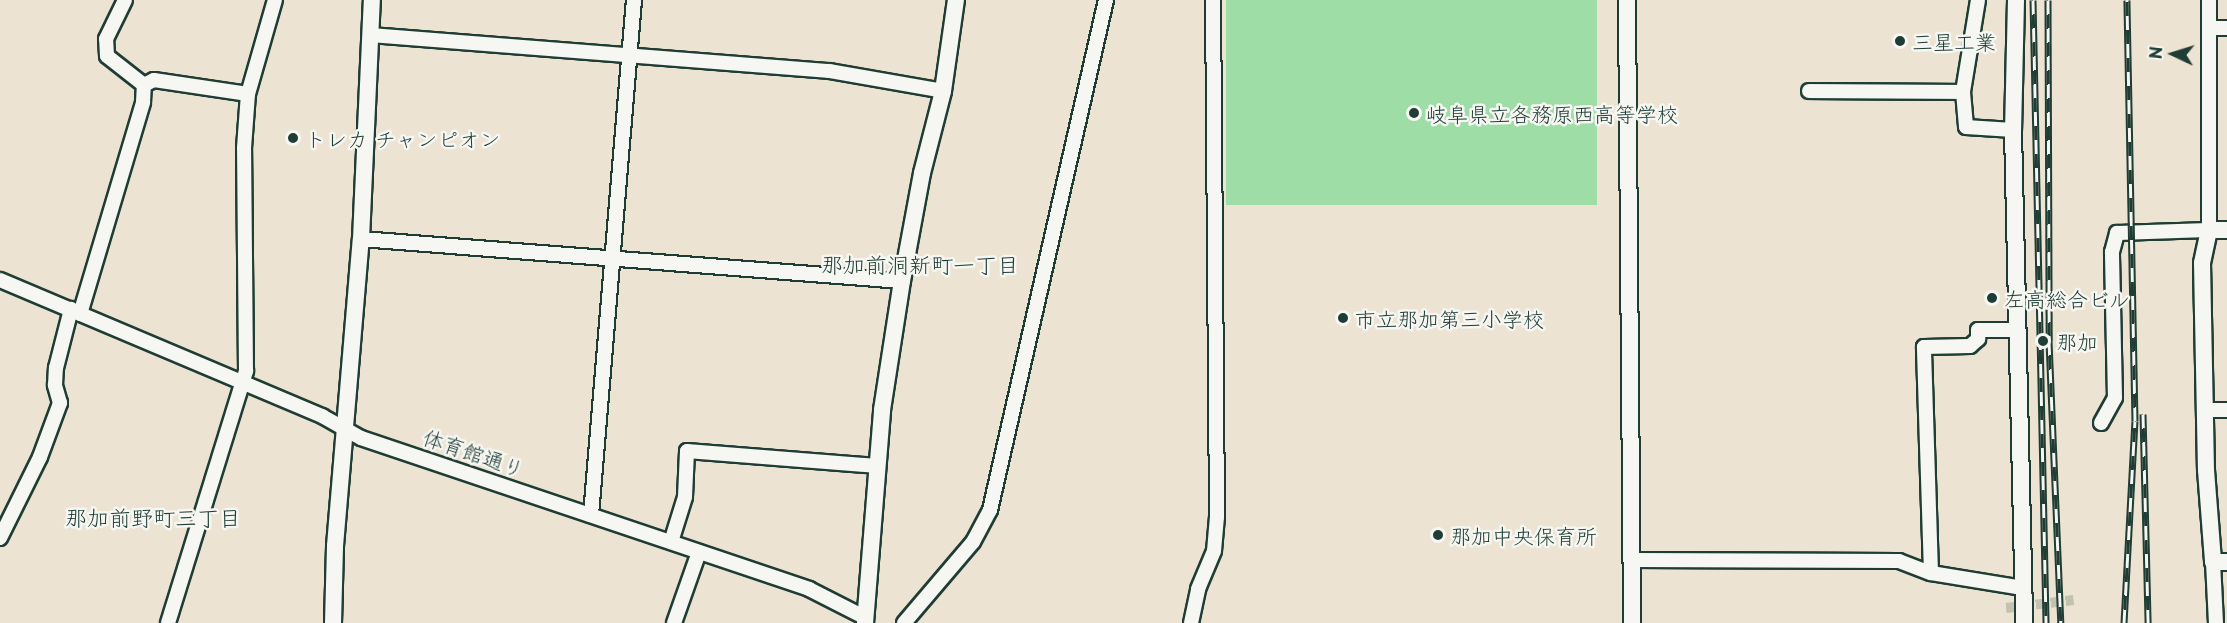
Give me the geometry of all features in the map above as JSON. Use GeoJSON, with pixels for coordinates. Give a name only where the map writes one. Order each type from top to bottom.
{"type":"FeatureCollection","features":[{"type":"Feature","properties":{"kind":"street"},"geometry":{"type":"LineString","coordinates":[[125,0],[106,39],[107,56],[144,85]]}},
{"type":"Feature","properties":{"kind":"street"},"geometry":{"type":"LineString","coordinates":[[168,623],[243,383],[247,217],[244,148],[248,94],[275,0]]}},
{"type":"Feature","properties":{"kind":"street"},"geometry":{"type":"LineString","coordinates":[[333,623],[344,429],[361,239],[372,0]]}},
{"type":"Feature","properties":{"kind":"street"},"geometry":{"type":"LineString","coordinates":[[591,515],[634,0]]}},
{"type":"Feature","properties":{"kind":"street"},"geometry":{"type":"LineString","coordinates":[[674,623],[699,552],[809,589],[870,621],[877,466],[902,281],[922,173],[943,91],[956,0]]}},
{"type":"Feature","properties":{"kind":"street"},"geometry":{"type":"LineString","coordinates":[[904,623],[973,542],[990,510],[1106,0]]}},
{"type":"Feature","properties":{"kind":"street"},"geometry":{"type":"LineString","coordinates":[[1191,623],[1198,589],[1214,551],[1217,517],[1213,0]]}},
{"type":"Feature","properties":{"kind":"street"},"geometry":{"type":"LineString","coordinates":[[1627,0],[1632,623]]}},
{"type":"Feature","properties":{"kind":"street"},"geometry":{"type":"LineString","coordinates":[[1978,0],[1963,92],[1966,127],[2013,130]]}},
{"type":"Feature","properties":{"kind":"street"},"geometry":{"type":"LineString","coordinates":[[2016,0],[2013,130],[2024,623]]}},
{"type":"Feature","properties":{"kind":"street"},"geometry":{"type":"LineString","coordinates":[[2209,0],[2209,230],[2202,262],[2205,410],[2220,562],[2216,623]]}},
{"type":"Feature","properties":{"kind":"street"},"geometry":{"type":"LineString","coordinates":[[2209,28],[2227,28]]}},
{"type":"Feature","properties":{"kind":"street"},"geometry":{"type":"LineString","coordinates":[[371,35],[830,71],[943,91]]}},
{"type":"Feature","properties":{"kind":"street"},"geometry":{"type":"LineString","coordinates":[[144,85],[154,80],[248,94]]}},
{"type":"Feature","properties":{"kind":"street"},"geometry":{"type":"LineString","coordinates":[[0,538],[40,457],[60,404],[55,385],[57,368],[143,102],[144,85]]}},
{"type":"Feature","properties":{"kind":"street"},"geometry":{"type":"LineString","coordinates":[[1809,91],[1963,92]]}},
{"type":"Feature","properties":{"kind":"street"},"geometry":{"type":"LineString","coordinates":[[2101,423],[2115,398],[2112,252],[2117,233],[2227,230]]}},
{"type":"Feature","properties":{"kind":"street"},"geometry":{"type":"LineString","coordinates":[[361,239],[902,281]]}},
{"type":"Feature","properties":{"kind":"street","name":"体育館通り"},"geometry":{"type":"LineString","coordinates":[[0,280],[243,383],[344,429],[699,552]]}},
{"type":"Feature","properties":{"kind":"street"},"geometry":{"type":"LineString","coordinates":[[1932,573],[1924,347],[1970,346],[1978,339],[1978,330],[2018,330]]}},
{"type":"Feature","properties":{"kind":"street"},"geometry":{"type":"LineString","coordinates":[[2205,410],[2227,410]]}},
{"type":"Feature","properties":{"kind":"street"},"geometry":{"type":"LineString","coordinates":[[671,542],[685,497],[687,451],[877,466]]}},
{"type":"Feature","properties":{"kind":"street"},"geometry":{"type":"LineString","coordinates":[[1633,560],[1899,561],[1932,573],[2024,588]]}},
{"type":"Feature","properties":{"kind":"green space","name":"岐阜県立各務原西高等学校"},"geometry":{"type":"Polygon","coordinates":[[[1226,0],[1597,0],[1597,205],[1226,205],[1226,0]]]}},
{"type":"Feature","properties":{"kind":"tunnel"},"geometry":{"type":"LineString","coordinates":[[2006,608],[2074,600]]}},
{"type":"Feature","properties":{"kind":"railway"},"geometry":{"type":"LineString","coordinates":[[2033,0],[2046,623]]}},
{"type":"Feature","properties":{"kind":"railway"},"geometry":{"type":"LineString","coordinates":[[2048,0],[2049,341],[2061,623]]}},
{"type":"Feature","properties":{"kind":"railway"},"geometry":{"type":"LineString","coordinates":[[2124,623],[2135,421],[2127,0]]}},
{"type":"Feature","properties":{"kind":"railway"},"geometry":{"type":"LineString","coordinates":[[2143,414],[2148,623]]}},
{"type":"Feature","properties":{"kind":"place","name":"三星工業"},"geometry":{"type":"Point","coordinates":[1900,41]}},
{"type":"Feature","properties":{"kind":"place","name":"岐阜県立各務原西高等学校"},"geometry":{"type":"Point","coordinates":[1414,113]}},
{"type":"Feature","properties":{"kind":"place","name":"トレカ チャンピオン"},"geometry":{"type":"Point","coordinates":[293,138]}},
{"type":"Feature","properties":{"kind":"place","name":"左高総合ビル"},"geometry":{"type":"Point","coordinates":[1992,298]}},
{"type":"Feature","properties":{"kind":"place","name":"市立那加第三小学校"},"geometry":{"type":"Point","coordinates":[1343,318]}},
{"type":"Feature","properties":{"kind":"place","name":"那加"},"geometry":{"type":"Point","coordinates":[2043,341]}},
{"type":"Feature","properties":{"kind":"place","name":"那加中央保育所"},"geometry":{"type":"Point","coordinates":[1438,535]}},
{"type":"Feature","properties":{"kind":"district","name":"那加前洞新町一丁目"},"geometry":{"type":"Point","coordinates":[920,264]}},
{"type":"Feature","properties":{"kind":"district","name":"那加前野町三丁目"},"geometry":{"type":"Point","coordinates":[153,517]}}]}
